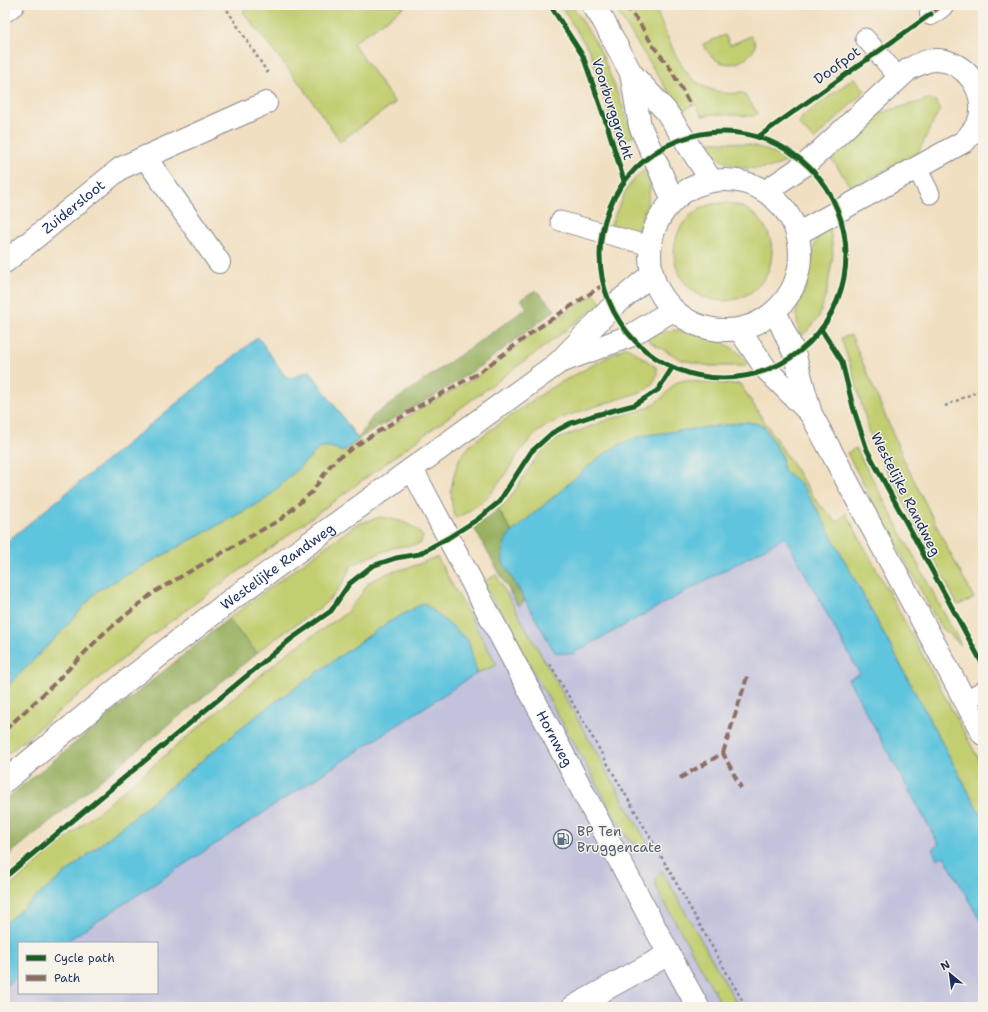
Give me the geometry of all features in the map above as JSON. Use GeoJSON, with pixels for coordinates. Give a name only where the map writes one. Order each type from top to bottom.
{"type":"FeatureCollection","features":[{"type":"Feature","properties":{"kind":"street"},"geometry":{"type":"LineString","coordinates":[[5,11],[13,5]]}},
{"type":"Feature","properties":{"kind":"street","name":"Voorburggracht"},"geometry":{"type":"LineString","coordinates":[[593,5],[610,32],[631,73],[666,111],[711,180]]}},
{"type":"Feature","properties":{"kind":"street"},"geometry":{"type":"LineString","coordinates":[[766,191],[806,164],[909,70],[924,62],[938,60],[952,63],[978,77],[982,104],[980,119],[965,141],[797,234]]}},
{"type":"Feature","properties":{"kind":"street","name":"Voorburggracht"},"geometry":{"type":"LineString","coordinates":[[631,73],[640,126],[673,200]]}},
{"type":"Feature","properties":{"kind":"street","name":"Zuidersloot"},"geometry":{"type":"LineString","coordinates":[[5,262],[121,168],[201,133],[266,102]]}},
{"type":"Feature","properties":{"kind":"street"},"geometry":{"type":"LineString","coordinates":[[145,157],[219,262]]}},
{"type":"Feature","properties":{"kind":"street"},"geometry":{"type":"LineString","coordinates":[[711,180],[730,180],[749,183],[766,191],[780,203],[790,218],[797,234],[800,255],[797,276],[789,295],[775,311],[758,322],[739,329],[721,330],[704,327],[687,320],[673,310],[664,299],[652,274],[650,246],[657,221],[673,200],[691,187],[711,180]]}},
{"type":"Feature","properties":{"kind":"street","name":"Westelijke Randweg"},"geometry":{"type":"LineString","coordinates":[[5,781],[128,680],[226,604],[558,363],[611,308],[652,274]]}},
{"type":"Feature","properties":{"kind":"street","name":"Westelijke Randweg"},"geometry":{"type":"LineString","coordinates":[[558,363],[630,336],[673,310]]}},
{"type":"Feature","properties":{"kind":"street"},"geometry":{"type":"LineString","coordinates":[[775,311],[794,353],[811,414],[974,695],[983,734]]}},
{"type":"Feature","properties":{"kind":"street"},"geometry":{"type":"LineString","coordinates":[[739,329],[766,369],[811,414]]}},
{"type":"Feature","properties":{"kind":"street","name":"Hornweg"},"geometry":{"type":"LineString","coordinates":[[412,469],[698,1007]]}},
{"type":"Feature","properties":{"kind":"street"},"geometry":{"type":"LineString","coordinates":[[573,1007],[669,954]]}},
{"type":"Feature","properties":{"kind":"lane"},"geometry":{"type":"LineString","coordinates":[[865,38],[900,78]]}},
{"type":"Feature","properties":{"kind":"lane"},"geometry":{"type":"LineString","coordinates":[[917,168],[930,194]]}},
{"type":"Feature","properties":{"kind":"lane"},"geometry":{"type":"LineString","coordinates":[[560,221],[650,246]]}},
{"type":"Feature","properties":{"kind":"path"},"geometry":{"type":"LineString","coordinates":[[224,5],[275,83],[266,102]]}},
{"type":"Feature","properties":{"kind":"path"},"geometry":{"type":"LineString","coordinates":[[944,406],[983,389]]}},
{"type":"Feature","properties":{"kind":"path"},"geometry":{"type":"LineString","coordinates":[[547,659],[746,1007]]}},
{"type":"Feature","properties":{"kind":"shaded area"},"geometry":{"type":"Polygon","coordinates":[[[774,504],[983,863],[983,1007],[5,1007],[5,952],[205,794],[569,552],[774,504]]]}},
{"type":"Feature","properties":{"kind":"green space"},"geometry":{"type":"Polygon","coordinates":[[[241,5],[407,5],[353,43],[395,103],[340,141],[304,89],[243,12],[245,10],[241,5]]]}},
{"type":"Feature","properties":{"kind":"green space"},"geometry":{"type":"Polygon","coordinates":[[[560,5],[572,5],[595,41],[601,52],[634,136],[618,142],[593,59],[589,50],[560,5]]]}},
{"type":"Feature","properties":{"kind":"green space"},"geometry":{"type":"Polygon","coordinates":[[[613,5],[654,5],[674,52],[689,75],[701,85],[715,91],[743,93],[758,113],[754,116],[714,114],[702,116],[695,103],[681,112],[613,5]]]}},
{"type":"Feature","properties":{"kind":"green space"},"geometry":{"type":"Polygon","coordinates":[[[725,35],[730,45],[751,36],[755,44],[754,50],[747,57],[737,63],[730,64],[716,60],[708,53],[703,44],[725,35]]]}},
{"type":"Feature","properties":{"kind":"green space"},"geometry":{"type":"Polygon","coordinates":[[[854,78],[865,91],[814,140],[799,124],[803,116],[854,78]]]}},
{"type":"Feature","properties":{"kind":"green space"},"geometry":{"type":"Polygon","coordinates":[[[929,99],[937,102],[939,111],[918,153],[851,188],[836,165],[828,156],[873,115],[929,99]]]}},
{"type":"Feature","properties":{"kind":"green space"},"geometry":{"type":"Polygon","coordinates":[[[729,142],[758,147],[768,150],[787,161],[779,165],[761,168],[733,165],[712,154],[700,143],[729,142]]]}},
{"type":"Feature","properties":{"kind":"green space"},"geometry":{"type":"Polygon","coordinates":[[[646,169],[650,187],[647,205],[639,228],[633,232],[611,225],[628,187],[646,169]]]}},
{"type":"Feature","properties":{"kind":"green space"},"geometry":{"type":"Polygon","coordinates":[[[723,203],[742,206],[758,217],[769,233],[772,252],[769,271],[758,287],[742,298],[723,301],[704,298],[688,287],[677,271],[674,252],[677,233],[688,217],[704,206],[723,203]]]}},
{"type":"Feature","properties":{"kind":"green space"},"geometry":{"type":"Polygon","coordinates":[[[830,225],[833,254],[827,291],[819,317],[800,338],[796,314],[797,307],[805,288],[815,243],[819,235],[830,225]]]}},
{"type":"Feature","properties":{"kind":"green space"},"geometry":{"type":"Polygon","coordinates":[[[536,290],[555,310],[481,366],[434,396],[358,439],[373,416],[527,308],[521,299],[536,290]]]}},
{"type":"Feature","properties":{"kind":"green space"},"geometry":{"type":"Polygon","coordinates":[[[595,294],[601,303],[545,346],[148,638],[5,756],[5,689],[63,630],[97,591],[266,499],[321,447],[337,449],[342,452],[358,439],[363,443],[476,377],[537,330],[595,294]]]}},
{"type":"Feature","properties":{"kind":"green space"},"geometry":{"type":"Polygon","coordinates":[[[676,330],[706,336],[725,344],[734,349],[748,364],[746,366],[710,366],[682,360],[650,342],[647,338],[665,331],[676,330]]]}},
{"type":"Feature","properties":{"kind":"green space"},"geometry":{"type":"Polygon","coordinates":[[[851,335],[904,460],[974,598],[959,605],[957,604],[873,444],[841,338],[851,335]]]}},
{"type":"Feature","properties":{"kind":"green space"},"geometry":{"type":"Polygon","coordinates":[[[626,347],[656,367],[656,377],[648,388],[639,393],[568,416],[540,430],[524,446],[498,484],[487,497],[466,513],[457,518],[455,517],[452,506],[451,490],[454,475],[459,459],[472,443],[549,389],[626,347]]]}},
{"type":"Feature","properties":{"kind":"green space"},"geometry":{"type":"Polygon","coordinates":[[[685,380],[707,383],[740,384],[817,502],[837,522],[846,513],[983,767],[983,819],[817,509],[794,478],[786,473],[783,468],[782,456],[763,425],[748,422],[636,437],[592,464],[512,532],[498,509],[508,501],[536,458],[545,448],[558,439],[607,420],[650,407],[664,396],[675,383],[685,380]]]}},
{"type":"Feature","properties":{"kind":"green space"},"geometry":{"type":"Polygon","coordinates":[[[856,448],[961,645],[940,626],[847,453],[856,448]]]}},
{"type":"Feature","properties":{"kind":"green space"},"geometry":{"type":"Polygon","coordinates":[[[498,509],[512,532],[508,536],[503,562],[525,601],[518,606],[473,526],[488,518],[498,509]]]}},
{"type":"Feature","properties":{"kind":"green space"},"geometry":{"type":"Polygon","coordinates":[[[380,517],[404,522],[414,528],[423,537],[420,544],[396,547],[369,557],[351,566],[343,583],[332,597],[317,610],[257,653],[228,619],[355,525],[380,517]]]}},
{"type":"Feature","properties":{"kind":"green space"},"geometry":{"type":"Polygon","coordinates":[[[437,557],[497,665],[477,673],[468,640],[424,603],[387,623],[261,712],[5,923],[5,890],[287,653],[345,614],[369,582],[388,573],[411,567],[437,557]]]}},
{"type":"Feature","properties":{"kind":"green space"},"geometry":{"type":"Polygon","coordinates":[[[496,575],[649,846],[638,845],[628,839],[483,582],[496,575]]]}},
{"type":"Feature","properties":{"kind":"green space"},"geometry":{"type":"Polygon","coordinates":[[[228,619],[257,653],[5,858],[5,800],[228,619]]]}},
{"type":"Feature","properties":{"kind":"green space"},"geometry":{"type":"Polygon","coordinates":[[[662,871],[739,1007],[723,1007],[656,887],[656,878],[662,871]]]}},
{"type":"Feature","properties":{"kind":"water"},"geometry":{"type":"Polygon","coordinates":[[[258,337],[285,376],[296,377],[303,372],[310,371],[358,439],[357,441],[342,452],[337,449],[321,447],[266,499],[97,591],[63,630],[5,689],[5,543],[258,337]]]}},
{"type":"Feature","properties":{"kind":"water"},"geometry":{"type":"Polygon","coordinates":[[[748,422],[763,425],[782,456],[783,468],[786,473],[801,484],[817,509],[983,819],[983,926],[944,856],[937,859],[932,849],[939,845],[848,679],[860,674],[785,537],[572,654],[557,653],[554,651],[503,562],[503,548],[508,536],[586,468],[620,444],[646,435],[748,422]]]}},
{"type":"Feature","properties":{"kind":"water"},"geometry":{"type":"Polygon","coordinates":[[[424,603],[468,640],[477,673],[66,942],[18,942],[18,976],[5,986],[5,923],[261,712],[387,623],[424,603]]]}},
{"type":"Feature","properties":{"kind":"marked path"},"geometry":{"type":"LineString","coordinates":[[626,5],[642,27],[653,46],[669,66],[691,106]]}},
{"type":"Feature","properties":{"kind":"marked path"},"geometry":{"type":"LineString","coordinates":[[931,14],[943,5]]}},
{"type":"Feature","properties":{"kind":"marked path"},"geometry":{"type":"LineString","coordinates":[[5,730],[55,683],[103,634],[154,592],[281,519],[312,492],[329,467],[338,458],[419,406],[477,374],[538,328],[603,285]]}},
{"type":"Feature","properties":{"kind":"marked path"},"geometry":{"type":"LineString","coordinates":[[723,753],[748,674]]}},
{"type":"Feature","properties":{"kind":"marked path"},"geometry":{"type":"LineString","coordinates":[[680,778],[723,753],[741,788]]}},
{"type":"Feature","properties":{"kind":"cycle path"},"geometry":{"type":"LineString","coordinates":[[550,5],[583,56],[608,128],[624,181]]}},
{"type":"Feature","properties":{"kind":"cycle path","name":"Doofpot"},"geometry":{"type":"LineString","coordinates":[[758,137],[931,14]]}},
{"type":"Feature","properties":{"kind":"cycle path"},"geometry":{"type":"LineString","coordinates":[[723,132],[747,135],[770,142],[791,153],[810,168],[825,187],[836,208],[843,231],[846,255],[843,279],[836,302],[825,323],[810,342],[791,357],[770,368],[747,375],[723,378],[699,375],[676,368],[655,357],[636,342],[621,323],[610,302],[603,279],[600,255],[603,231],[610,208],[621,187],[636,168],[655,153],[676,142],[699,135],[723,132]]}},
{"type":"Feature","properties":{"kind":"cycle path"},"geometry":{"type":"LineString","coordinates":[[821,329],[842,362],[853,407],[867,450],[983,665]]}},
{"type":"Feature","properties":{"kind":"cycle path"},"geometry":{"type":"LineString","coordinates":[[5,877],[291,639],[331,611],[349,584],[372,566],[396,558],[419,554],[478,519],[499,502],[531,452],[552,433],[571,423],[634,405],[658,390],[672,368]]}},
{"type":"Feature","properties":{"kind":"place","name":"BP Ten Bruggencate"},"geometry":{"type":"Point","coordinates":[563,839]}}]}
